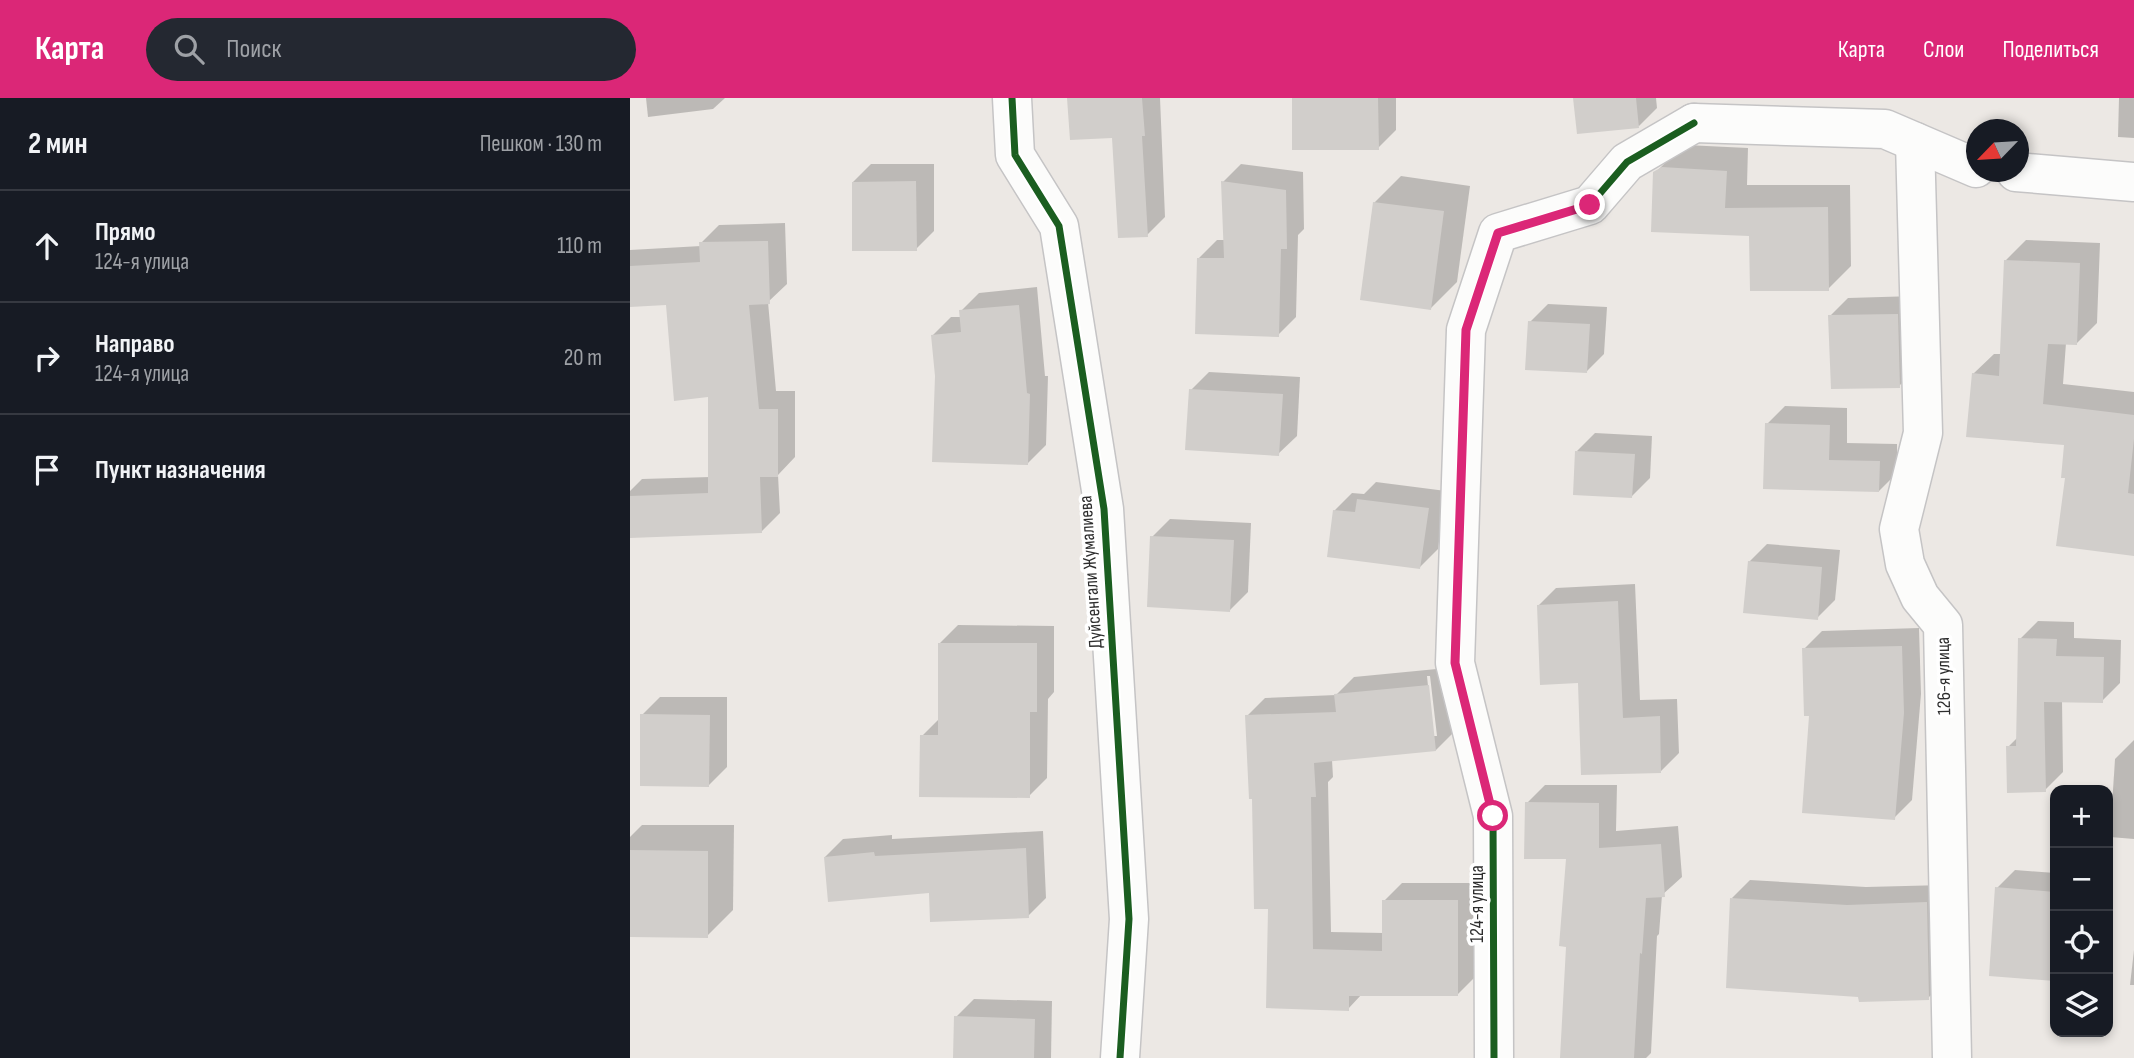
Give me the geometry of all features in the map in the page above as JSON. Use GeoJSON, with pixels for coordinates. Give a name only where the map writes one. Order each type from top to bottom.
{"type":"FeatureCollection","features":[{"type":"Feature","properties":{"kind":"street","name":"Дуйсенгали Жумалиева"},"geometry":{"type":"LineString","coordinates":[[1012,98],[1015,155],[1059,226],[1104,509],[1129,919],[1120,1058]]}},
{"type":"Feature","properties":{"kind":"street"},"geometry":{"type":"LineString","coordinates":[[1694,110],[1885,129],[1966,164]]}},
{"type":"Feature","properties":{"kind":"street","name":"124-я улица"},"geometry":{"type":"LineString","coordinates":[[1494,1058],[1493,816],[1455,663],[1466,330],[1498,233],[1590,205],[1627,162],[1694,110]]}},
{"type":"Feature","properties":{"kind":"street","name":"126-я улица"},"geometry":{"type":"LineString","coordinates":[[1915,142],[1923,433],[1899,529],[1905,564],[1920,597],[1943,625],[1952,1058]]}},
{"type":"Feature","properties":{"kind":"street"},"geometry":{"type":"LineString","coordinates":[[2029,173],[2134,183]]}},
{"type":"Feature","properties":{"kind":"building"},"geometry":{"type":"Polygon","coordinates":[[[1067,98],[1142,98],[1148,237],[1118,238],[1112,138],[1070,140],[1067,98]]]}},
{"type":"Feature","properties":{"kind":"building"},"geometry":{"type":"Polygon","coordinates":[[[1292,98],[1378,98],[1379,150],[1292,150],[1292,98]]]}},
{"type":"Feature","properties":{"kind":"building"},"geometry":{"type":"Polygon","coordinates":[[[1573,98],[1636,98],[1639,128],[1577,134],[1573,98]]]}},
{"type":"Feature","properties":{"kind":"building"},"geometry":{"type":"Polygon","coordinates":[[[1662,167],[1727,171],[1725,208],[1828,207],[1829,291],[1750,291],[1749,236],[1651,232],[1653,172],[1662,167]]]}},
{"type":"Feature","properties":{"kind":"building"},"geometry":{"type":"Polygon","coordinates":[[[916,181],[917,251],[852,251],[852,182],[916,181]]]}},
{"type":"Feature","properties":{"kind":"building"},"geometry":{"type":"Polygon","coordinates":[[[1221,181],[1286,190],[1287,249],[1281,249],[1279,337],[1195,334],[1197,258],[1224,258],[1221,181]]]}},
{"type":"Feature","properties":{"kind":"building"},"geometry":{"type":"Polygon","coordinates":[[[1373,202],[1444,211],[1431,310],[1360,300],[1373,202]]]}},
{"type":"Feature","properties":{"kind":"building"},"geometry":{"type":"Polygon","coordinates":[[[768,241],[770,304],[749,305],[759,409],[778,409],[778,477],[760,477],[762,533],[630,538],[630,496],[708,493],[708,397],[674,401],[666,305],[630,307],[630,266],[700,262],[699,242],[768,241]]]}},
{"type":"Feature","properties":{"kind":"building"},"geometry":{"type":"Polygon","coordinates":[[[2004,260],[2080,263],[2077,345],[2048,344],[2043,404],[2134,415],[2128,493],[2134,494],[2134,556],[2056,546],[2065,478],[2061,478],[2064,445],[1966,437],[1972,373],[1999,376],[2004,260]]]}},
{"type":"Feature","properties":{"kind":"building"},"geometry":{"type":"Polygon","coordinates":[[[1019,305],[1027,393],[1030,394],[1028,465],[932,462],[935,376],[931,335],[961,332],[959,310],[1019,305]]]}},
{"type":"Feature","properties":{"kind":"building"},"geometry":{"type":"Polygon","coordinates":[[[1898,314],[1900,388],[1831,389],[1828,315],[1898,314]]]}},
{"type":"Feature","properties":{"kind":"building"},"geometry":{"type":"Polygon","coordinates":[[[1528,321],[1590,324],[1587,373],[1525,370],[1528,321]]]}},
{"type":"Feature","properties":{"kind":"building"},"geometry":{"type":"Polygon","coordinates":[[[1189,389],[1283,394],[1279,456],[1185,450],[1189,389]]]}},
{"type":"Feature","properties":{"kind":"building"},"geometry":{"type":"Polygon","coordinates":[[[1765,423],[1830,425],[1829,460],[1880,461],[1879,492],[1763,489],[1765,423]]]}},
{"type":"Feature","properties":{"kind":"building"},"geometry":{"type":"Polygon","coordinates":[[[1575,451],[1635,454],[1632,498],[1573,495],[1575,451]]]}},
{"type":"Feature","properties":{"kind":"building"},"geometry":{"type":"Polygon","coordinates":[[[1357,499],[1429,508],[1420,569],[1327,557],[1333,510],[1355,512],[1357,499]]]}},
{"type":"Feature","properties":{"kind":"building"},"geometry":{"type":"Polygon","coordinates":[[[1150,536],[1234,540],[1230,612],[1147,607],[1150,536]]]}},
{"type":"Feature","properties":{"kind":"building"},"geometry":{"type":"Polygon","coordinates":[[[1748,561],[1822,567],[1818,620],[1743,613],[1748,561]]]}},
{"type":"Feature","properties":{"kind":"building"},"geometry":{"type":"Polygon","coordinates":[[[1618,601],[1623,718],[1660,716],[1661,773],[1581,775],[1578,683],[1540,685],[1537,605],[1618,601]]]}},
{"type":"Feature","properties":{"kind":"building"},"geometry":{"type":"Polygon","coordinates":[[[2018,638],[2057,639],[2056,656],[2104,657],[2103,703],[2044,702],[2046,792],[2007,793],[2006,746],[2016,746],[2018,638]]]}},
{"type":"Feature","properties":{"kind":"building"},"geometry":{"type":"Polygon","coordinates":[[[938,643],[1037,643],[1037,712],[1030,712],[1030,798],[919,797],[920,735],[938,735],[938,643]]]}},
{"type":"Feature","properties":{"kind":"building"},"geometry":{"type":"Polygon","coordinates":[[[1902,646],[1904,713],[1895,820],[1802,813],[1809,716],[1804,716],[1802,648],[1902,646]]]}},
{"type":"Feature","properties":{"kind":"building"},"geometry":{"type":"Polygon","coordinates":[[[1429,685],[1436,751],[1314,763],[1316,797],[1311,797],[1313,949],[1382,951],[1382,900],[1458,900],[1458,996],[1349,996],[1349,1011],[1266,1008],[1268,909],[1254,909],[1252,799],[1249,799],[1245,715],[1336,712],[1334,694],[1429,685]]]}},
{"type":"Feature","properties":{"kind":"building"},"geometry":{"type":"Polygon","coordinates":[[[640,714],[710,715],[709,787],[640,786],[640,714]]]}},
{"type":"Feature","properties":{"kind":"building"},"geometry":{"type":"Polygon","coordinates":[[[1525,802],[1599,803],[1599,848],[1661,844],[1665,897],[1646,898],[1634,1058],[1560,1058],[1566,947],[1559,946],[1566,859],[1524,859],[1525,802]]]}},
{"type":"Feature","properties":{"kind":"building"},"geometry":{"type":"Polygon","coordinates":[[[1026,848],[1029,918],[930,922],[929,893],[828,902],[824,857],[874,852],[875,856],[1026,848]]]}},
{"type":"Feature","properties":{"kind":"building"},"geometry":{"type":"Polygon","coordinates":[[[630,850],[708,851],[708,938],[630,937],[630,850]]]}},
{"type":"Feature","properties":{"kind":"building"},"geometry":{"type":"Polygon","coordinates":[[[1995,887],[2050,892],[2050,981],[1989,976],[1995,887]]]}},
{"type":"Feature","properties":{"kind":"building"},"geometry":{"type":"Polygon","coordinates":[[[1730,898],[1847,905],[1927,902],[1929,1000],[1859,1002],[1858,997],[1726,988],[1730,898]]]}},
{"type":"Feature","properties":{"kind":"building"},"geometry":{"type":"Polygon","coordinates":[[[954,1016],[1035,1019],[1034,1058],[953,1058],[954,1016]]]}},
{"type":"Feature","properties":{"kind":"cycle path"},"geometry":{"type":"LineString","coordinates":[[1012,98],[1015,155],[1059,226],[1104,509],[1129,919],[1120,1058]]}},
{"type":"Feature","properties":{"kind":"cycle path"},"geometry":{"type":"LineString","coordinates":[[1494,1058],[1493,816],[1455,663],[1466,330],[1498,233],[1590,205],[1627,162],[1694,123]]}},
{"type":"Feature","properties":{"kind":"route"},"geometry":{"type":"LineString","coordinates":[[1493,816],[1455,663],[1466,330],[1498,233],[1590,205]]}}]}
